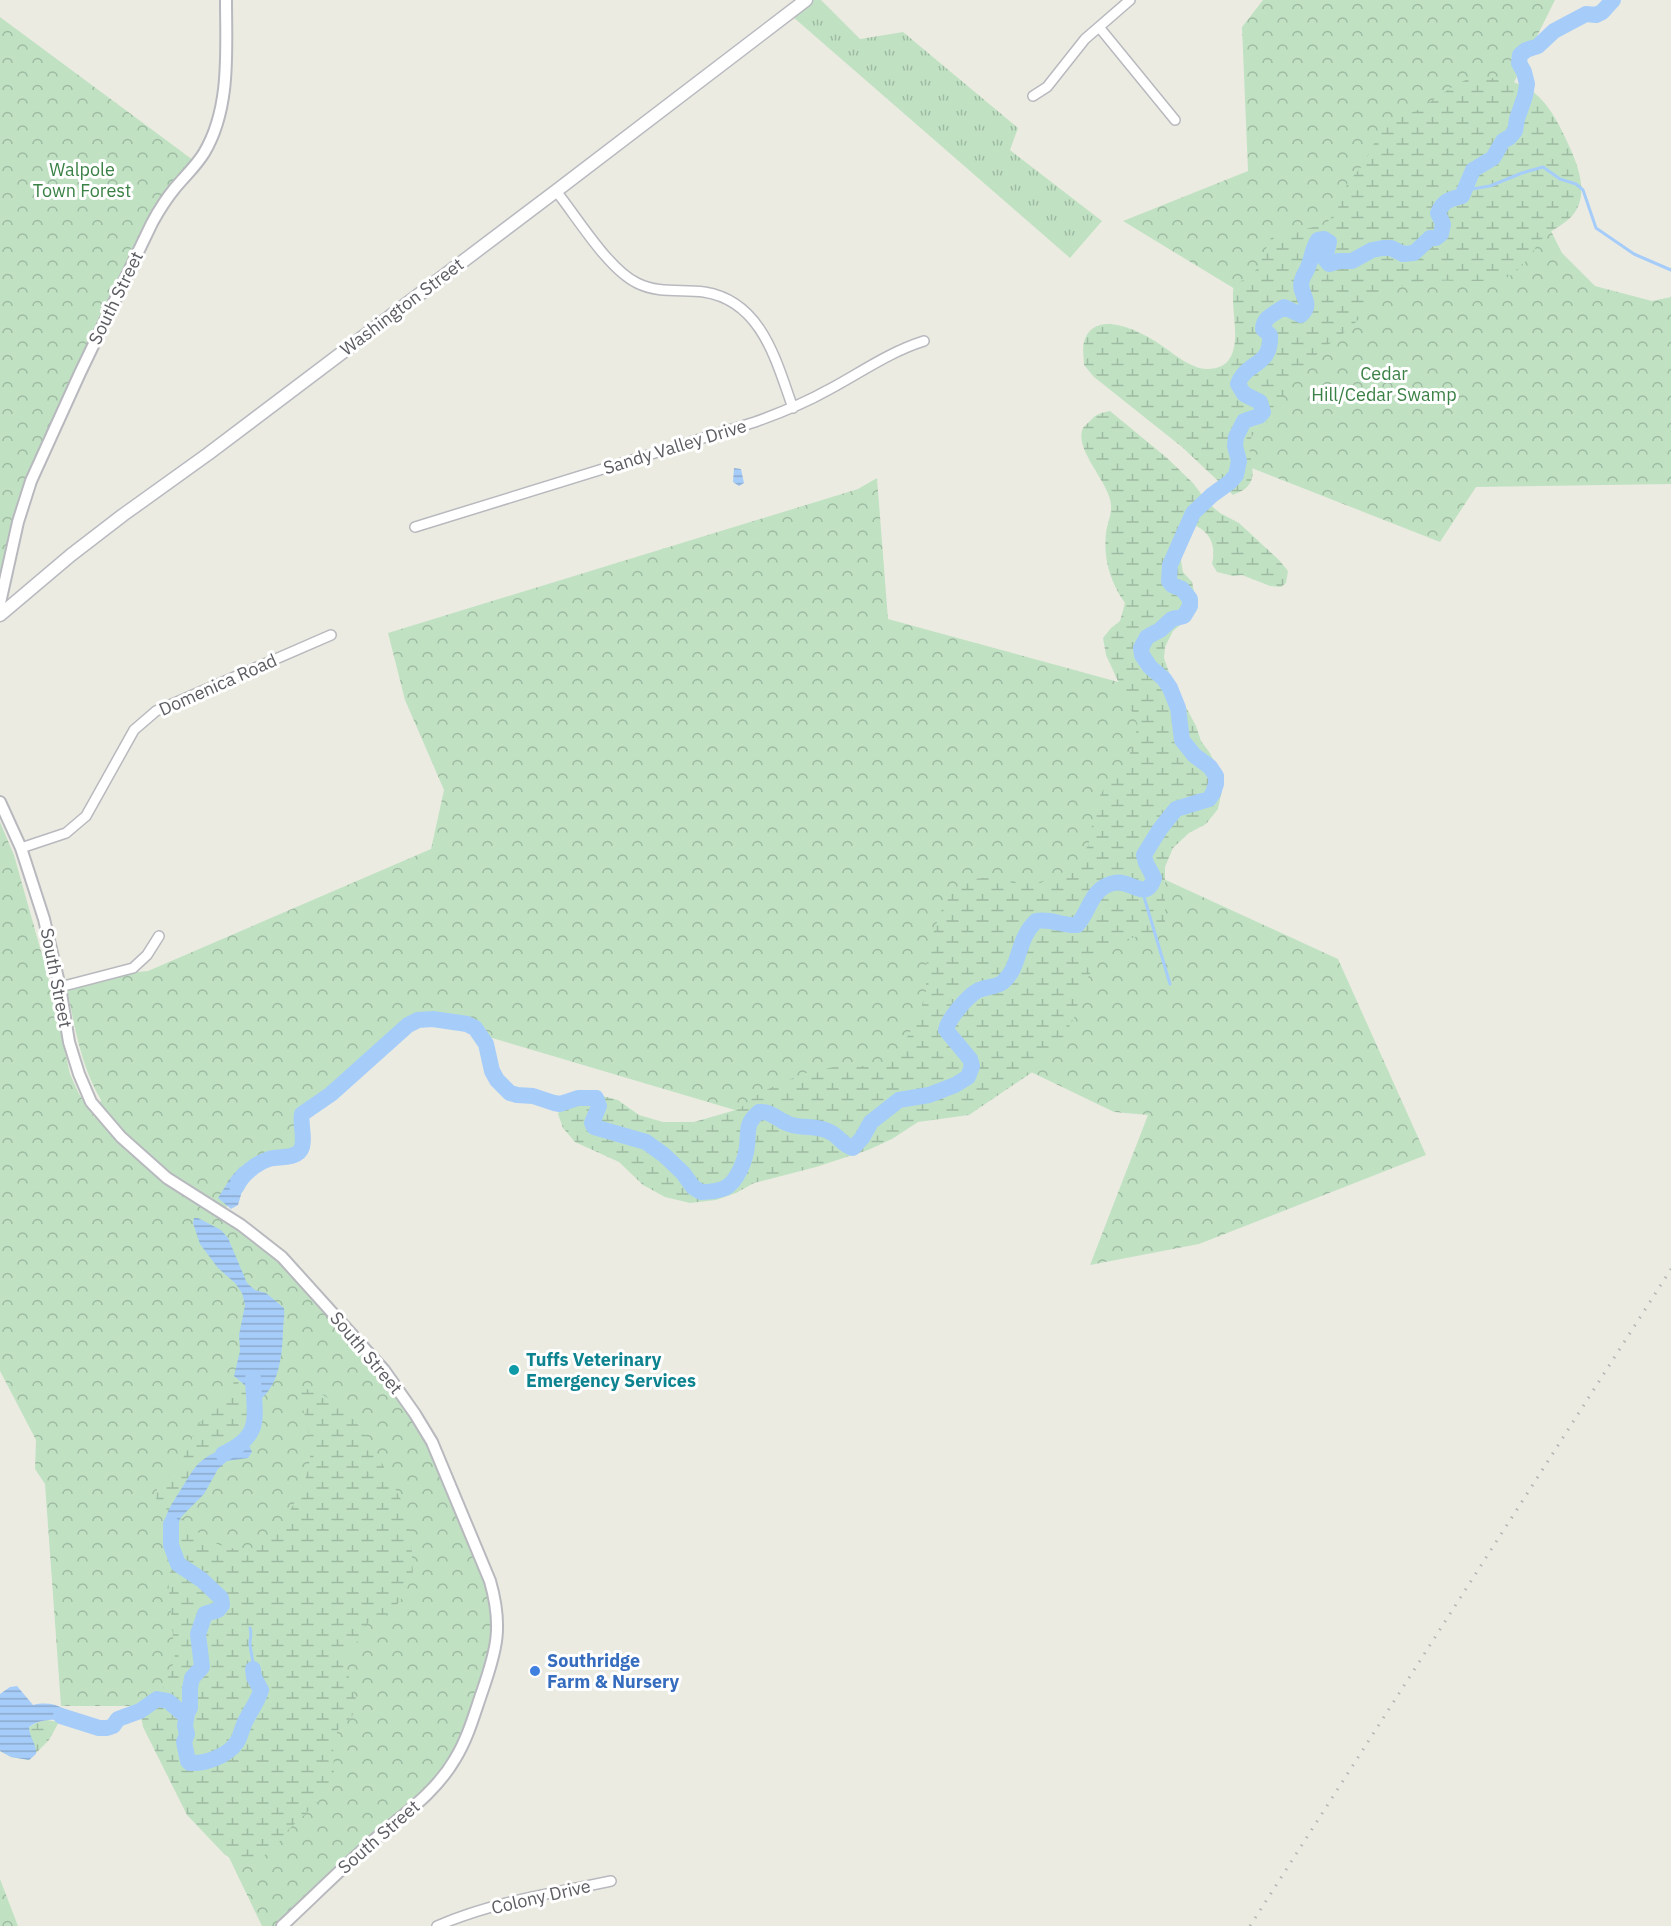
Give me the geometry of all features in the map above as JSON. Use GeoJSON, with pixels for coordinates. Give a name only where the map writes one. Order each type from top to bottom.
{"type":"FeatureCollection","features":[{"type":"Feature","properties":{"kind":"main road","name":"Washington Street"},"geometry":{"type":"LineString","coordinates":[[0,615],[123,515],[208,454],[806,0]]}},
{"type":"Feature","properties":{"kind":"street","name":"South Street"},"geometry":{"type":"LineString","coordinates":[[0,603],[24,501],[44,451],[152,223],[167,199],[197,163],[212,138],[224,86],[226,0]]}},
{"type":"Feature","properties":{"kind":"street"},"geometry":{"type":"LineString","coordinates":[[1033,96],[1047,87],[1074,51],[1130,0]]}},
{"type":"Feature","properties":{"kind":"street"},"geometry":{"type":"LineString","coordinates":[[1099,27],[1175,120]]}},
{"type":"Feature","properties":{"kind":"street"},"geometry":{"type":"LineString","coordinates":[[556,191],[624,275],[653,289],[702,292],[729,299],[746,312],[758,326],[768,344],[793,408]]}},
{"type":"Feature","properties":{"kind":"street","name":"Sandy Valley Drive"},"geometry":{"type":"LineString","coordinates":[[415,527],[736,429],[793,408],[890,354],[924,341]]}},
{"type":"Feature","properties":{"kind":"street","name":"Domenica Road"},"geometry":{"type":"LineString","coordinates":[[21,848],[66,833],[86,816],[134,730],[156,711],[331,635]]}},
{"type":"Feature","properties":{"kind":"street","name":"South Street"},"geometry":{"type":"LineString","coordinates":[[0,802],[21,848],[44,919],[60,987],[69,1042],[91,1102],[107,1123],[167,1178],[241,1225],[282,1257],[395,1384],[432,1442],[495,1598],[498,1629],[492,1665],[472,1724],[455,1760],[425,1797],[358,1854],[282,1926]]}},
{"type":"Feature","properties":{"kind":"street"},"geometry":{"type":"LineString","coordinates":[[60,987],[133,968],[147,955],[159,936]]}},
{"type":"Feature","properties":{"kind":"street","name":"Colony Drive"},"geometry":{"type":"LineString","coordinates":[[437,1926],[515,1900],[611,1881]]}},
{"type":"Feature","properties":{"kind":"green space"},"geometry":{"type":"Polygon","coordinates":[[[806,0],[821,0],[860,39],[903,32],[1018,128],[1010,150],[1102,221],[1070,258],[793,17],[806,0]]]}},
{"type":"Feature","properties":{"kind":"green space","name":"Cedar Hill/Cedar Swamp"},"geometry":{"type":"Polygon","coordinates":[[[1263,0],[1555,0],[1454,203],[1542,213],[1562,253],[1595,286],[1652,301],[1671,297],[1671,484],[1476,487],[1440,542],[1221,456],[1276,314],[1123,221],[1248,171],[1242,27],[1263,0]]]}},
{"type":"Feature","properties":{"kind":"green space","name":"Walpole Town Forest"},"geometry":{"type":"Polygon","coordinates":[[[0,17],[197,163],[159,210],[18,522],[0,573],[0,17]]]}},
{"type":"Feature","properties":{"kind":"green space"},"geometry":{"type":"Polygon","coordinates":[[[1472,77],[1514,82],[1534,93],[1543,102],[1560,127],[1575,160],[1581,183],[1578,206],[1568,220],[1543,237],[1518,270],[1505,278],[1498,281],[1424,281],[1391,290],[1380,297],[1351,327],[1309,362],[1265,425],[1255,432],[1250,440],[1249,448],[1253,472],[1245,489],[1233,495],[1182,447],[1094,377],[1084,365],[1083,345],[1089,332],[1096,326],[1105,324],[1137,331],[1198,368],[1212,369],[1225,364],[1235,344],[1234,284],[1246,279],[1258,268],[1270,239],[1284,229],[1297,231],[1326,224],[1337,210],[1348,182],[1363,165],[1381,130],[1395,119],[1418,110],[1457,84],[1472,77]]]}},
{"type":"Feature","properties":{"kind":"green space"},"geometry":{"type":"Polygon","coordinates":[[[1110,411],[1167,458],[1193,483],[1208,503],[1220,513],[1239,523],[1288,571],[1286,583],[1281,587],[1270,586],[1242,575],[1233,576],[1217,572],[1212,564],[1212,542],[1206,533],[1196,526],[1185,545],[1181,560],[1183,572],[1192,582],[1196,601],[1192,615],[1173,631],[1165,647],[1164,658],[1172,681],[1196,726],[1201,741],[1221,775],[1222,790],[1218,809],[1206,824],[1189,833],[1173,848],[1165,867],[1165,928],[1157,938],[1138,936],[1121,941],[1100,953],[1081,992],[1074,1018],[1064,1036],[1034,1071],[969,1115],[918,1122],[892,1139],[868,1150],[816,1167],[754,1183],[716,1200],[690,1203],[665,1197],[643,1185],[619,1162],[575,1142],[563,1128],[558,1114],[563,1101],[573,1097],[599,1095],[618,1100],[639,1115],[663,1122],[694,1122],[739,1109],[755,1096],[809,1072],[839,1066],[866,1066],[885,1061],[905,1041],[919,1016],[926,991],[926,965],[932,937],[940,913],[950,896],[966,880],[990,877],[1013,883],[1040,883],[1074,865],[1088,846],[1097,801],[1107,783],[1127,764],[1138,725],[1106,655],[1103,638],[1120,621],[1125,603],[1115,587],[1107,561],[1105,542],[1111,508],[1109,496],[1087,456],[1081,436],[1083,428],[1094,417],[1110,411]]]}},
{"type":"Feature","properties":{"kind":"green space"},"geometry":{"type":"Polygon","coordinates":[[[877,478],[888,619],[1133,686],[1183,814],[1131,864],[1338,959],[1426,1155],[1199,1244],[1090,1265],[1148,1115],[1114,1112],[973,1044],[755,1116],[482,1035],[467,1025],[457,1022],[436,1019],[408,1025],[331,1094],[302,1114],[300,1151],[294,1155],[269,1159],[247,1172],[223,1213],[282,1257],[415,1414],[495,1597],[491,1665],[446,1774],[282,1926],[262,1926],[156,1706],[61,1706],[45,1484],[35,1469],[36,1440],[0,1371],[0,822],[14,855],[51,987],[70,1074],[79,1094],[95,1118],[101,1100],[82,1057],[65,979],[148,971],[431,849],[444,790],[405,700],[388,633],[858,489],[877,478]]]}},
{"type":"Feature","properties":{"kind":"green space"},"geometry":{"type":"Polygon","coordinates":[[[234,1376],[245,1385],[249,1393],[248,1431],[239,1441],[226,1447],[166,1517],[156,1505],[157,1488],[179,1467],[198,1425],[233,1387],[234,1376]]]}},
{"type":"Feature","properties":{"kind":"green space"},"geometry":{"type":"Polygon","coordinates":[[[303,1388],[322,1394],[351,1415],[373,1446],[410,1517],[413,1576],[400,1601],[389,1613],[365,1625],[361,1637],[343,1657],[342,1664],[356,1699],[352,1717],[339,1728],[333,1742],[334,1777],[318,1802],[288,1830],[273,1850],[258,1859],[241,1862],[225,1855],[187,1815],[143,1727],[140,1711],[164,1687],[175,1659],[168,1578],[176,1557],[171,1545],[181,1517],[209,1540],[231,1548],[254,1547],[273,1536],[297,1497],[309,1465],[309,1434],[298,1395],[303,1388]]]}},
{"type":"Feature","properties":{"kind":"green space"},"geometry":{"type":"Polygon","coordinates":[[[47,1720],[59,1722],[49,1740],[29,1760],[11,1757],[0,1751],[29,1735],[29,1727],[47,1720]]]}},
{"type":"Feature","properties":{"kind":"green space"},"geometry":{"type":"Polygon","coordinates":[[[0,1879],[18,1926],[0,1926],[0,1879]]]}},
{"type":"Feature","properties":{"kind":"water"},"geometry":{"type":"Polygon","coordinates":[[[734,468],[741,469],[744,483],[739,486],[733,482],[734,468]]]}},
{"type":"Feature","properties":{"kind":"water"},"geometry":{"type":"Polygon","coordinates":[[[240,1167],[247,1167],[254,1173],[243,1188],[238,1205],[231,1209],[218,1198],[240,1167]]]}},
{"type":"Feature","properties":{"kind":"water"},"geometry":{"type":"Polygon","coordinates":[[[194,1218],[221,1230],[228,1238],[247,1283],[255,1290],[266,1293],[284,1308],[279,1367],[273,1384],[262,1398],[250,1397],[247,1387],[234,1376],[240,1351],[239,1335],[245,1305],[242,1293],[235,1283],[218,1268],[200,1244],[193,1223],[194,1218]]]}},
{"type":"Feature","properties":{"kind":"water"},"geometry":{"type":"Polygon","coordinates":[[[242,1444],[250,1447],[252,1452],[248,1458],[227,1461],[218,1469],[204,1494],[181,1517],[171,1545],[164,1530],[166,1515],[193,1471],[199,1463],[214,1453],[242,1444]]]}},
{"type":"Feature","properties":{"kind":"water"},"geometry":{"type":"Polygon","coordinates":[[[17,1686],[33,1705],[54,1705],[65,1709],[82,1721],[48,1720],[29,1727],[36,1754],[29,1760],[11,1757],[0,1751],[0,1694],[10,1687],[17,1686]]]}},
{"type":"Feature","properties":{"kind":"waterway"},"geometry":{"type":"LineString","coordinates":[[237,1186],[246,1173],[260,1163],[269,1159],[292,1156],[300,1151],[303,1143],[302,1114],[331,1094],[408,1025],[418,1020],[433,1019],[467,1024],[475,1028],[486,1044],[492,1071],[497,1080],[510,1093],[533,1096],[560,1104],[578,1098],[596,1098],[599,1106],[592,1123],[594,1127],[646,1142],[664,1155],[683,1173],[693,1187],[701,1192],[722,1189],[733,1181],[745,1157],[750,1124],[759,1112],[771,1114],[794,1125],[825,1130],[853,1148],[871,1122],[899,1100],[929,1095],[955,1085],[968,1077],[972,1066],[970,1059],[946,1030],[958,1009],[977,991],[1000,984],[1009,976],[1025,936],[1036,921],[1046,920],[1077,925],[1095,895],[1106,886],[1120,883],[1142,890],[1147,889],[1154,878],[1144,855],[1160,829],[1176,809],[1209,799],[1213,793],[1216,776],[1210,767],[1194,755],[1182,740],[1178,708],[1170,688],[1164,679],[1150,667],[1142,655],[1141,648],[1147,637],[1160,630],[1172,619],[1184,616],[1190,606],[1190,599],[1182,589],[1172,585],[1169,581],[1170,565],[1193,513],[1236,475],[1239,461],[1235,446],[1236,437],[1244,421],[1259,416],[1263,412],[1260,402],[1244,394],[1238,384],[1247,371],[1267,353],[1270,335],[1263,329],[1265,321],[1284,307],[1301,315],[1305,311],[1306,302],[1301,285],[1318,240],[1324,239],[1329,242],[1325,259],[1329,264],[1352,261],[1372,250],[1383,248],[1391,248],[1403,254],[1414,253],[1430,238],[1436,238],[1441,234],[1443,224],[1438,213],[1442,206],[1462,196],[1473,170],[1493,158],[1503,141],[1515,131],[1527,84],[1519,63],[1520,55],[1538,46],[1554,31],[1586,14],[1596,15],[1602,12],[1613,0]]}},
{"type":"Feature","properties":{"kind":"waterway"},"geometry":{"type":"LineString","coordinates":[[1466,190],[1490,186],[1543,167],[1560,179],[1576,184],[1583,190],[1596,228],[1634,254],[1671,270]]}},
{"type":"Feature","properties":{"kind":"waterway"},"geometry":{"type":"LineString","coordinates":[[1142,890],[1170,984]]}},
{"type":"Feature","properties":{"kind":"waterway"},"geometry":{"type":"LineString","coordinates":[[223,1454],[245,1440],[251,1432],[255,1414],[253,1378]]}},
{"type":"Feature","properties":{"kind":"waterway"},"geometry":{"type":"LineString","coordinates":[[61,1716],[99,1728],[107,1728],[113,1726],[118,1719],[140,1711],[157,1699],[168,1701],[182,1713],[187,1713],[190,1708],[192,1678],[202,1667],[198,1634],[205,1614],[218,1610],[222,1605],[221,1598],[202,1580],[178,1564],[171,1545],[171,1524]]}},
{"type":"Feature","properties":{"kind":"waterway"},"geometry":{"type":"LineString","coordinates":[[250,1628],[253,1669]]}},
{"type":"Feature","properties":{"kind":"waterway"},"geometry":{"type":"LineString","coordinates":[[187,1713],[185,1726],[187,1734],[184,1742],[188,1761],[196,1763],[222,1755],[238,1740],[261,1690],[254,1677],[253,1669]]}},
{"type":"Feature","properties":{"kind":"railway"},"geometry":{"type":"LineString","coordinates":[[1250,1926],[1671,1269]]}},
{"type":"Feature","properties":{"kind":"place","name":"Tuffs Veterinary Emergency Services"},"geometry":{"type":"Point","coordinates":[514,1370]}},
{"type":"Feature","properties":{"kind":"place","name":"Southridge Farm & Nursery"},"geometry":{"type":"Point","coordinates":[535,1671]}}]}
